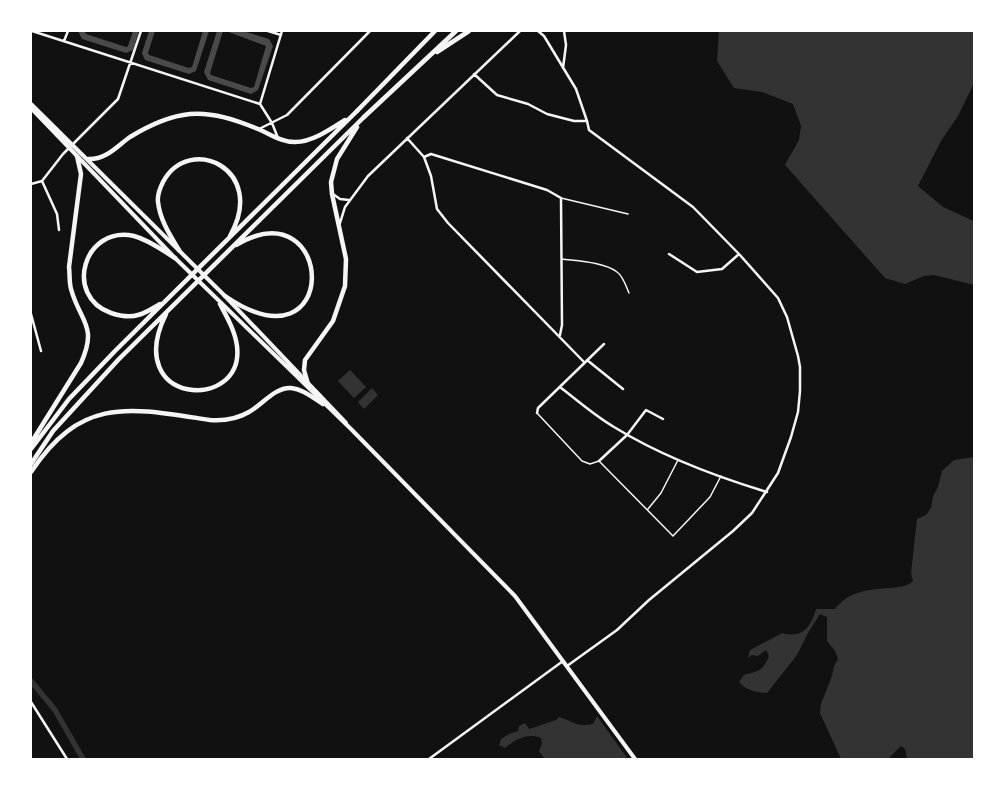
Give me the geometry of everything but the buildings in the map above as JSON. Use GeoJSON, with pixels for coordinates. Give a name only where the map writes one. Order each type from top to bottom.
{"type":"FeatureCollection","features":[{"type":"Feature","properties":{"kind":"highway"},"geometry":{"type":"LineString","coordinates":[[424,42],[432,31]]}},
{"type":"Feature","properties":{"kind":"highway"},"geometry":{"type":"LineString","coordinates":[[31,449],[69,399],[435,31]]}},
{"type":"Feature","properties":{"kind":"highway"},"geometry":{"type":"LineString","coordinates":[[31,464],[53,431],[74,407],[169,309],[364,118],[456,31]]}},
{"type":"Feature","properties":{"kind":"highway"},"geometry":{"type":"LineString","coordinates":[[425,59],[469,31]]}},
{"type":"Feature","properties":{"kind":"highway"},"geometry":{"type":"LineString","coordinates":[[88,159],[104,156],[143,130],[180,116],[200,114],[220,116],[258,129],[278,138],[290,141],[306,140],[335,126],[357,111]]}},
{"type":"Feature","properties":{"kind":"highway"},"geometry":{"type":"LineString","coordinates":[[308,384],[304,370],[305,360],[333,321],[345,286],[346,259],[332,194],[331,182],[337,159],[364,118]]}},
{"type":"Feature","properties":{"kind":"highway"},"geometry":{"type":"LineString","coordinates":[[31,443],[81,363],[86,351],[88,327],[73,294],[69,267],[81,174],[76,156]]}},
{"type":"Feature","properties":{"kind":"highway"},"geometry":{"type":"LineString","coordinates":[[179,250],[162,218],[158,195],[163,183],[171,171],[180,165],[193,161],[205,160],[222,165],[233,176],[238,186],[241,198],[240,212],[236,225],[227,241]]}},
{"type":"Feature","properties":{"kind":"highway"},"geometry":{"type":"LineString","coordinates":[[225,296],[257,313],[270,316],[282,316],[290,313],[304,302],[312,286],[313,274],[307,255],[298,243],[288,237],[271,234],[259,234],[230,249]]}},
{"type":"Feature","properties":{"kind":"highway"},"geometry":{"type":"LineString","coordinates":[[167,300],[146,312],[131,317],[117,316],[104,311],[94,303],[87,292],[84,280],[84,268],[91,252],[99,244],[108,238],[119,235],[135,236],[175,258]]}},
{"type":"Feature","properties":{"kind":"highway"},"geometry":{"type":"LineString","coordinates":[[169,309],[155,341],[158,364],[163,373],[176,386],[194,391],[211,389],[222,383],[230,373],[236,359],[237,347],[235,338],[220,304]]}},
{"type":"Feature","properties":{"kind":"highway"},"geometry":{"type":"LineString","coordinates":[[31,472],[46,450],[61,435],[83,422],[111,412],[134,410],[210,420],[223,420],[245,414],[259,406],[276,392],[290,388],[301,390],[323,404]]}},
{"type":"Feature","properties":{"kind":"main road"},"geometry":{"type":"LineString","coordinates":[[31,104],[225,296],[308,384],[341,416],[351,429]]}},
{"type":"Feature","properties":{"kind":"main road"},"geometry":{"type":"LineString","coordinates":[[31,108],[220,304],[323,404],[351,429],[515,596],[635,759]]}},
{"type":"Feature","properties":{"kind":"street"},"geometry":{"type":"LineString","coordinates":[[32,31],[260,104],[272,123],[278,138]]}},
{"type":"Feature","properties":{"kind":"street"},"geometry":{"type":"LineString","coordinates":[[64,41],[68,31]]}},
{"type":"Feature","properties":{"kind":"street"},"geometry":{"type":"LineString","coordinates":[[31,184],[42,181],[63,154],[115,102],[120,94],[141,31]]}},
{"type":"Feature","properties":{"kind":"street"},"geometry":{"type":"LineString","coordinates":[[268,31],[281,35]]}},
{"type":"Feature","properties":{"kind":"street"},"geometry":{"type":"LineString","coordinates":[[260,104],[282,31]]}},
{"type":"Feature","properties":{"kind":"street"},"geometry":{"type":"LineString","coordinates":[[258,129],[287,115],[370,31]]}},
{"type":"Feature","properties":{"kind":"street"},"geometry":{"type":"LineString","coordinates":[[339,228],[342,212],[349,200],[368,176],[520,31]]}},
{"type":"Feature","properties":{"kind":"street"},"geometry":{"type":"LineString","coordinates":[[538,31],[544,36],[576,89],[589,130],[693,207],[739,254],[778,298],[787,317],[800,367],[798,412],[791,438],[778,473],[755,508],[741,524],[649,600],[617,630],[568,666]]}},
{"type":"Feature","properties":{"kind":"street"},"geometry":{"type":"LineString","coordinates":[[563,68],[566,45],[564,31]]}},
{"type":"Feature","properties":{"kind":"street"},"geometry":{"type":"LineString","coordinates":[[474,74],[497,96],[528,104],[547,114],[574,121],[587,121]]}},
{"type":"Feature","properties":{"kind":"street"},"geometry":{"type":"LineString","coordinates":[[407,138],[424,157],[431,176],[436,206],[440,212],[479,256],[586,361],[624,389]]}},
{"type":"Feature","properties":{"kind":"street"},"geometry":{"type":"LineString","coordinates":[[424,157],[431,154],[496,173],[547,190],[561,198],[562,324],[560,335]]}},
{"type":"Feature","properties":{"kind":"street"},"geometry":{"type":"LineString","coordinates":[[42,181],[57,214],[60,230]]}},
{"type":"Feature","properties":{"kind":"street"},"geometry":{"type":"LineString","coordinates":[[332,194],[340,199],[349,200]]}},
{"type":"Feature","properties":{"kind":"street"},"geometry":{"type":"LineString","coordinates":[[670,254],[697,272],[722,269],[739,254]]}},
{"type":"Feature","properties":{"kind":"street"},"geometry":{"type":"LineString","coordinates":[[31,314],[41,351]]}},
{"type":"Feature","properties":{"kind":"street"},"geometry":{"type":"LineString","coordinates":[[537,413],[538,408],[604,344]]}},
{"type":"Feature","properties":{"kind":"street"},"geometry":{"type":"LineString","coordinates":[[560,388],[606,422],[627,435],[678,460],[766,492]]}},
{"type":"Feature","properties":{"kind":"street"},"geometry":{"type":"LineString","coordinates":[[599,460],[627,435],[646,410],[663,419]]}},
{"type":"Feature","properties":{"kind":"street"},"geometry":{"type":"LineString","coordinates":[[429,759],[563,661]]}},
{"type":"Feature","properties":{"kind":"street"},"geometry":{"type":"LineString","coordinates":[[31,702],[67,759]]}},
{"type":"Feature","properties":{"kind":"lane"},"geometry":{"type":"LineString","coordinates":[[561,198],[628,214]]}},
{"type":"Feature","properties":{"kind":"lane"},"geometry":{"type":"LineString","coordinates":[[562,259],[584,261],[610,268],[618,272],[630,293]]}},
{"type":"Feature","properties":{"kind":"lane"},"geometry":{"type":"LineString","coordinates":[[537,413],[582,460],[590,464],[599,460],[673,536],[710,497],[721,476]]}},
{"type":"Feature","properties":{"kind":"lane"},"geometry":{"type":"LineString","coordinates":[[648,509],[661,493],[678,460]]}},
{"type":"Feature","properties":{"kind":"shaded area"},"geometry":{"type":"Polygon","coordinates":[[[719,31],[974,31],[974,83],[958,116],[941,141],[918,186],[943,207],[974,221],[974,285],[934,275],[924,276],[905,284],[885,278],[785,165],[799,140],[801,126],[793,104],[762,92],[734,88],[717,61],[719,31]]]}},
{"type":"Feature","properties":{"kind":"shaded area"},"geometry":{"type":"Polygon","coordinates":[[[350,370],[366,387],[354,398],[338,381],[350,370]]]}},
{"type":"Feature","properties":{"kind":"shaded area"},"geometry":{"type":"Polygon","coordinates":[[[372,388],[378,395],[364,409],[358,402],[372,388]]]}},
{"type":"Feature","properties":{"kind":"shaded area"},"geometry":{"type":"Polygon","coordinates":[[[974,457],[974,759],[907,759],[905,749],[901,746],[888,759],[841,759],[820,713],[821,704],[832,676],[834,666],[838,659],[835,651],[827,641],[827,617],[820,614],[797,655],[767,693],[752,690],[739,682],[744,675],[762,668],[769,656],[766,650],[758,656],[752,655],[748,658],[750,650],[782,633],[795,634],[805,630],[816,609],[835,609],[844,600],[855,594],[907,585],[913,581],[911,573],[917,519],[926,515],[931,508],[933,496],[938,487],[942,471],[954,460],[974,457]]]}},
{"type":"Feature","properties":{"kind":"shaded area"},"geometry":{"type":"Polygon","coordinates":[[[597,716],[628,759],[545,759],[539,751],[542,744],[541,738],[536,736],[526,736],[513,742],[505,748],[499,745],[501,739],[518,731],[519,726],[525,723],[529,729],[556,720],[559,717],[579,725],[588,725],[593,724],[597,716]]]}},
{"type":"Feature","properties":{"kind":"waterway"},"geometry":{"type":"LineString","coordinates":[[31,681],[55,710],[83,759]]}}]}
